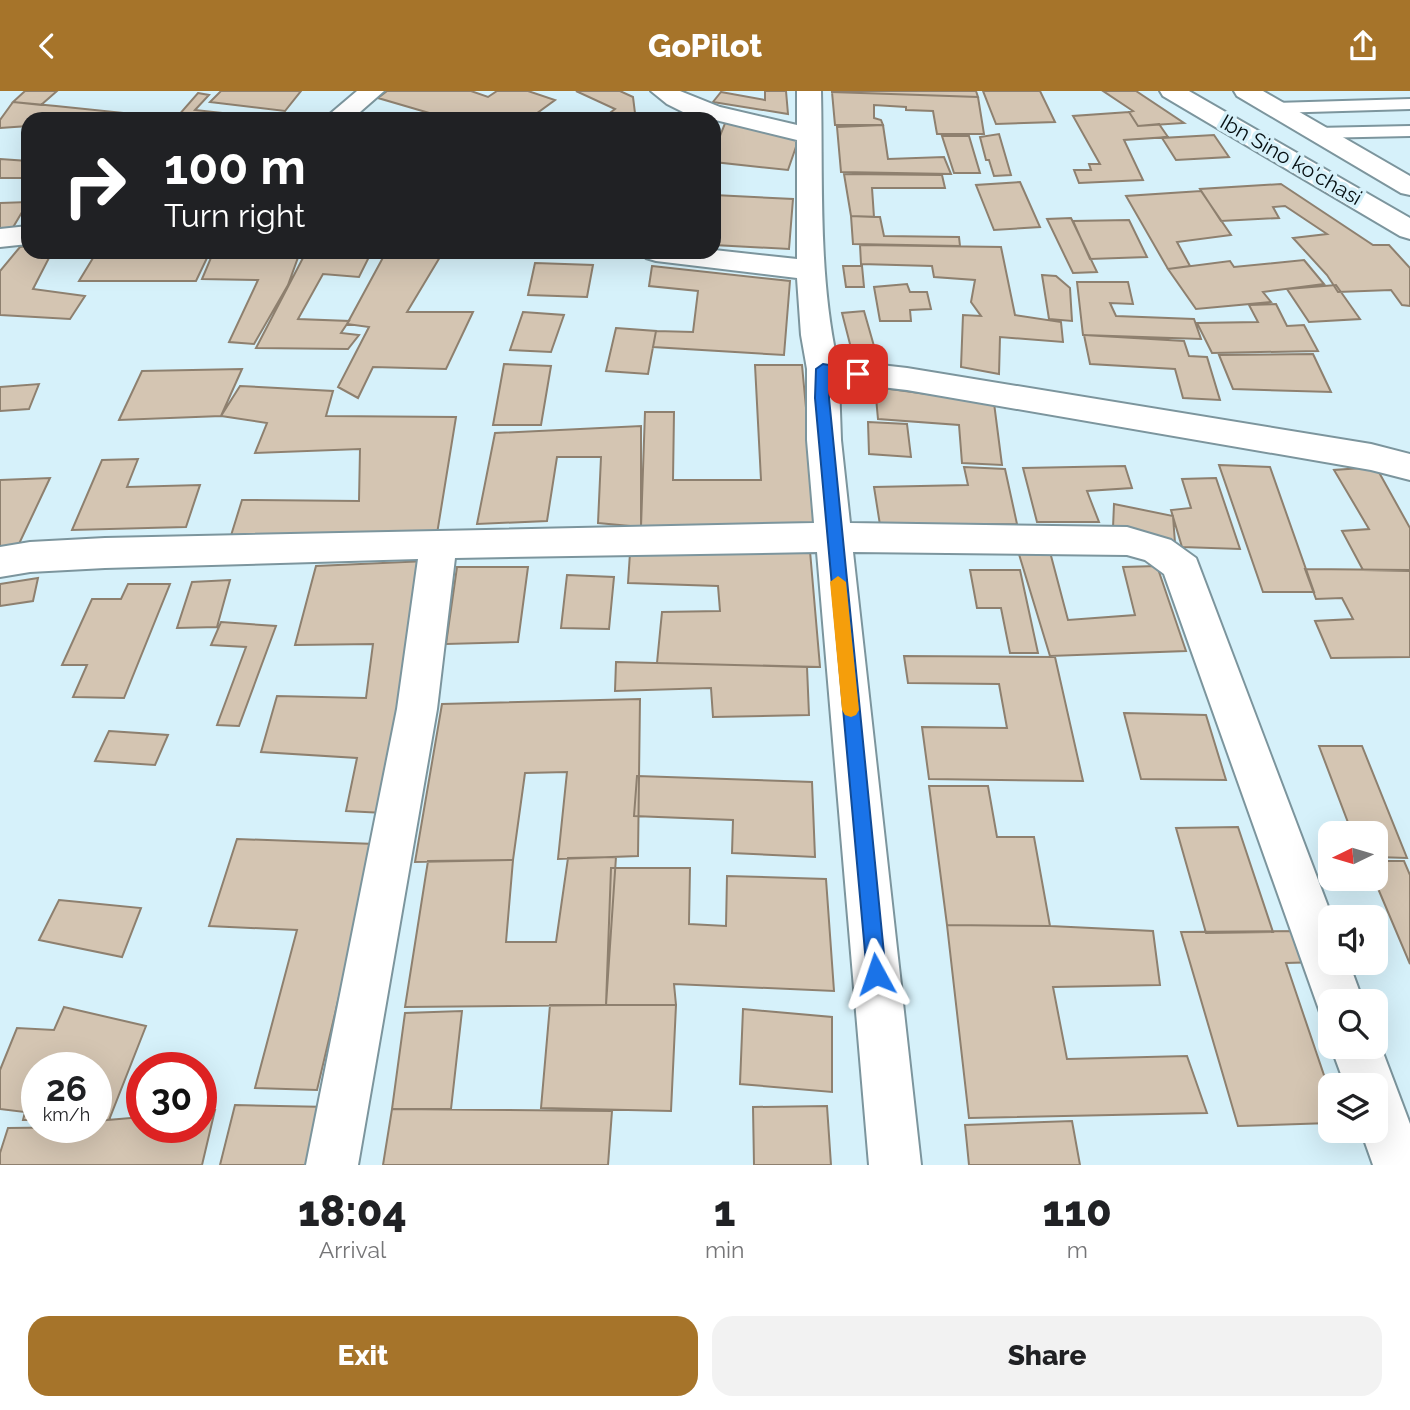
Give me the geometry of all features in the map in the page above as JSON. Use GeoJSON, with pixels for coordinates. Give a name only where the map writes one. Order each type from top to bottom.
{"type":"FeatureCollection","features":[{"type":"Feature","properties":{"kind":"street"},"geometry":{"type":"LineString","coordinates":[[345,112],[372,91]]}},
{"type":"Feature","properties":{"kind":"street"},"geometry":{"type":"LineString","coordinates":[[663,91],[671,98],[719,112]]}},
{"type":"Feature","properties":{"kind":"street"},"geometry":{"type":"LineString","coordinates":[[809,91],[811,270],[823,369],[824,440],[895,1165]]}},
{"type":"Feature","properties":{"kind":"street","name":"Ibn Sino ko'chasi"},"geometry":{"type":"LineString","coordinates":[[1172,91],[1410,230]]}},
{"type":"Feature","properties":{"kind":"street","name":"Ibn Sino ko'chasi"},"geometry":{"type":"LineString","coordinates":[[1249,91],[1410,187]]}},
{"type":"Feature","properties":{"kind":"street"},"geometry":{"type":"LineString","coordinates":[[721,113],[809,135]]}},
{"type":"Feature","properties":{"kind":"street"},"geometry":{"type":"LineString","coordinates":[[0,238],[21,236]]}},
{"type":"Feature","properties":{"kind":"street"},"geometry":{"type":"LineString","coordinates":[[716,259],[811,270]]}},
{"type":"Feature","properties":{"kind":"street"},"geometry":{"type":"LineString","coordinates":[[823,369],[907,379],[1371,457],[1410,467]]}},
{"type":"Feature","properties":{"kind":"street"},"geometry":{"type":"LineString","coordinates":[[0,562],[30,557],[105,553],[834,537],[1127,541],[1147,544],[1170,555],[1183,569],[1335,989]]}},
{"type":"Feature","properties":{"kind":"street"},"geometry":{"type":"LineString","coordinates":[[331,1165],[417,709],[438,546]]}},
{"type":"Feature","properties":{"kind":"street"},"geometry":{"type":"LineString","coordinates":[[1388,1134],[1399,1165]]}},
{"type":"Feature","properties":{"kind":"lane"},"geometry":{"type":"LineString","coordinates":[[1275,108],[1410,104]]}},
{"type":"Feature","properties":{"kind":"lane"},"geometry":{"type":"LineString","coordinates":[[1316,132],[1410,131]]}},
{"type":"Feature","properties":{"kind":"building"},"geometry":{"type":"Polygon","coordinates":[[[25,91],[57,91],[41,105],[13,102],[25,91]]]}},
{"type":"Feature","properties":{"kind":"building"},"geometry":{"type":"Polygon","coordinates":[[[221,91],[301,91],[285,111],[210,102],[221,91]]]}},
{"type":"Feature","properties":{"kind":"building"},"geometry":{"type":"Polygon","coordinates":[[[387,91],[471,91],[488,97],[497,91],[528,91],[555,100],[539,112],[426,112],[378,98],[387,91]]]}},
{"type":"Feature","properties":{"kind":"building"},"geometry":{"type":"Polygon","coordinates":[[[576,91],[620,91],[633,97],[635,112],[611,112],[615,109],[576,91]]]}},
{"type":"Feature","properties":{"kind":"building"},"geometry":{"type":"Polygon","coordinates":[[[765,91],[786,91],[788,114],[713,102],[721,92],[765,100],[765,91]]]}},
{"type":"Feature","properties":{"kind":"building"},"geometry":{"type":"Polygon","coordinates":[[[976,91],[978,97],[832,92],[976,91]]]}},
{"type":"Feature","properties":{"kind":"building"},"geometry":{"type":"Polygon","coordinates":[[[983,91],[1040,91],[1055,122],[996,124],[983,91]]]}},
{"type":"Feature","properties":{"kind":"building"},"geometry":{"type":"Polygon","coordinates":[[[1103,91],[1136,91],[1184,123],[1138,126],[1129,112],[1133,111],[1103,91]]]}},
{"type":"Feature","properties":{"kind":"building"},"geometry":{"type":"Polygon","coordinates":[[[832,92],[978,97],[984,134],[937,134],[933,111],[874,105],[874,118],[881,120],[883,125],[835,125],[832,92]]]}},
{"type":"Feature","properties":{"kind":"building"},"geometry":{"type":"Polygon","coordinates":[[[198,93],[209,95],[195,110],[214,112],[181,112],[198,93]]]}},
{"type":"Feature","properties":{"kind":"building"},"geometry":{"type":"Polygon","coordinates":[[[13,102],[114,112],[21,112],[21,126],[0,128],[0,120],[13,102]]]}},
{"type":"Feature","properties":{"kind":"building"},"geometry":{"type":"Polygon","coordinates":[[[1129,112],[1138,126],[1159,124],[1168,137],[1124,140],[1143,180],[1079,183],[1074,170],[1091,170],[1089,164],[1100,164],[1073,116],[1129,112]]]}},
{"type":"Feature","properties":{"kind":"building"},"geometry":{"type":"Polygon","coordinates":[[[726,121],[799,138],[788,170],[721,163],[721,134],[726,121]]]}},
{"type":"Feature","properties":{"kind":"building"},"geometry":{"type":"Polygon","coordinates":[[[883,125],[888,159],[944,157],[951,174],[841,172],[837,127],[883,125]]]}},
{"type":"Feature","properties":{"kind":"building"},"geometry":{"type":"Polygon","coordinates":[[[999,134],[1011,175],[994,176],[989,160],[986,160],[980,137],[999,134]]]}},
{"type":"Feature","properties":{"kind":"building"},"geometry":{"type":"Polygon","coordinates":[[[1214,135],[1229,157],[1176,160],[1162,138],[1214,135]]]}},
{"type":"Feature","properties":{"kind":"building"},"geometry":{"type":"Polygon","coordinates":[[[942,136],[969,136],[980,173],[954,173],[942,136]]]}},
{"type":"Feature","properties":{"kind":"building"},"geometry":{"type":"Polygon","coordinates":[[[0,159],[21,160],[21,178],[0,178],[0,159]]]}},
{"type":"Feature","properties":{"kind":"building"},"geometry":{"type":"Polygon","coordinates":[[[844,174],[942,175],[945,188],[872,188],[874,217],[851,216],[844,174]]]}},
{"type":"Feature","properties":{"kind":"building"},"geometry":{"type":"Polygon","coordinates":[[[1020,182],[1040,227],[994,230],[976,185],[1020,182]]]}},
{"type":"Feature","properties":{"kind":"building"},"geometry":{"type":"Polygon","coordinates":[[[1281,184],[1373,245],[1389,245],[1410,268],[1410,306],[1402,305],[1391,290],[1338,292],[1327,275],[1293,238],[1327,234],[1285,206],[1273,207],[1279,218],[1221,221],[1200,189],[1281,184]]]}},
{"type":"Feature","properties":{"kind":"building"},"geometry":{"type":"Polygon","coordinates":[[[1201,191],[1231,235],[1177,242],[1190,266],[1168,269],[1126,196],[1201,191]]]}},
{"type":"Feature","properties":{"kind":"building"},"geometry":{"type":"Polygon","coordinates":[[[721,195],[793,199],[789,249],[721,245],[721,195]]]}},
{"type":"Feature","properties":{"kind":"building"},"geometry":{"type":"Polygon","coordinates":[[[21,202],[21,214],[12,229],[0,230],[0,203],[21,202]]]}},
{"type":"Feature","properties":{"kind":"building"},"geometry":{"type":"Polygon","coordinates":[[[851,216],[880,217],[884,236],[959,237],[960,246],[853,244],[851,216]]]}},
{"type":"Feature","properties":{"kind":"building"},"geometry":{"type":"Polygon","coordinates":[[[1071,218],[1097,272],[1073,273],[1047,219],[1071,218]]]}},
{"type":"Feature","properties":{"kind":"building"},"geometry":{"type":"Polygon","coordinates":[[[1129,220],[1147,257],[1090,259],[1073,221],[1129,220]]]}},
{"type":"Feature","properties":{"kind":"building"},"geometry":{"type":"Polygon","coordinates":[[[860,245],[1001,247],[1015,315],[1061,322],[1063,342],[1000,337],[999,374],[961,367],[963,315],[981,316],[971,302],[975,280],[934,277],[932,266],[861,264],[860,245]]]}},
{"type":"Feature","properties":{"kind":"building"},"geometry":{"type":"Polygon","coordinates":[[[20,247],[21,259],[48,259],[33,289],[85,296],[70,319],[0,315],[0,271],[20,247]]]}},
{"type":"Feature","properties":{"kind":"building"},"geometry":{"type":"Polygon","coordinates":[[[92,259],[207,259],[196,281],[79,281],[92,259]]]}},
{"type":"Feature","properties":{"kind":"building"},"geometry":{"type":"Polygon","coordinates":[[[210,259],[297,259],[288,285],[254,344],[229,342],[258,280],[202,279],[210,259]]]}},
{"type":"Feature","properties":{"kind":"building"},"geometry":{"type":"Polygon","coordinates":[[[302,259],[368,259],[359,277],[323,274],[298,319],[349,321],[341,333],[359,335],[348,349],[256,348],[302,259]]]}},
{"type":"Feature","properties":{"kind":"building"},"geometry":{"type":"Polygon","coordinates":[[[382,259],[439,259],[407,312],[473,312],[446,369],[373,367],[358,398],[338,387],[369,327],[347,324],[382,259]]]}},
{"type":"Feature","properties":{"kind":"building"},"geometry":{"type":"Polygon","coordinates":[[[1304,260],[1324,284],[1263,292],[1271,302],[1196,309],[1168,269],[1230,261],[1234,267],[1304,260]]]}},
{"type":"Feature","properties":{"kind":"building"},"geometry":{"type":"Polygon","coordinates":[[[535,263],[593,265],[587,297],[528,295],[535,263]]]}},
{"type":"Feature","properties":{"kind":"building"},"geometry":{"type":"Polygon","coordinates":[[[652,266],[790,281],[784,355],[653,347],[656,331],[693,332],[698,291],[649,286],[652,266]]]}},
{"type":"Feature","properties":{"kind":"building"},"geometry":{"type":"Polygon","coordinates":[[[843,266],[862,266],[864,287],[846,287],[843,266]]]}},
{"type":"Feature","properties":{"kind":"building"},"geometry":{"type":"Polygon","coordinates":[[[1042,275],[1056,276],[1070,288],[1072,321],[1049,319],[1042,275]]]}},
{"type":"Feature","properties":{"kind":"building"},"geometry":{"type":"Polygon","coordinates":[[[1077,282],[1128,282],[1133,304],[1110,303],[1116,316],[1194,319],[1201,339],[1083,335],[1077,282]]]}},
{"type":"Feature","properties":{"kind":"building"},"geometry":{"type":"Polygon","coordinates":[[[907,284],[910,292],[927,292],[931,309],[910,310],[911,321],[880,321],[874,287],[907,284]]]}},
{"type":"Feature","properties":{"kind":"building"},"geometry":{"type":"Polygon","coordinates":[[[1336,285],[1360,319],[1309,322],[1287,289],[1336,285]]]}},
{"type":"Feature","properties":{"kind":"building"},"geometry":{"type":"Polygon","coordinates":[[[1276,304],[1287,326],[1304,325],[1318,351],[1212,353],[1197,323],[1258,322],[1249,305],[1276,304]]]}},
{"type":"Feature","properties":{"kind":"building"},"geometry":{"type":"Polygon","coordinates":[[[864,311],[874,346],[851,348],[842,313],[864,311]]]}},
{"type":"Feature","properties":{"kind":"building"},"geometry":{"type":"Polygon","coordinates":[[[523,312],[564,315],[551,352],[510,350],[523,312]]]}},
{"type":"Feature","properties":{"kind":"building"},"geometry":{"type":"Polygon","coordinates":[[[616,328],[656,331],[648,374],[606,371],[616,328]]]}},
{"type":"Feature","properties":{"kind":"building"},"geometry":{"type":"Polygon","coordinates":[[[1084,335],[1184,341],[1189,356],[1207,357],[1220,400],[1183,398],[1175,369],[1090,364],[1084,335]]]}},
{"type":"Feature","properties":{"kind":"building"},"geometry":{"type":"Polygon","coordinates":[[[1313,354],[1331,392],[1233,389],[1219,355],[1313,354]]]}},
{"type":"Feature","properties":{"kind":"building"},"geometry":{"type":"Polygon","coordinates":[[[504,364],[551,366],[541,425],[493,425],[504,364]]]}},
{"type":"Feature","properties":{"kind":"building"},"geometry":{"type":"Polygon","coordinates":[[[755,365],[802,365],[817,526],[641,527],[645,412],[674,412],[673,480],[761,480],[755,365]]]}},
{"type":"Feature","properties":{"kind":"building"},"geometry":{"type":"Polygon","coordinates":[[[242,369],[221,416],[119,420],[142,371],[242,369]]]}},
{"type":"Feature","properties":{"kind":"building"},"geometry":{"type":"Polygon","coordinates":[[[39,384],[29,409],[0,411],[0,387],[39,384]]]}},
{"type":"Feature","properties":{"kind":"building"},"geometry":{"type":"Polygon","coordinates":[[[240,386],[333,391],[326,416],[456,417],[436,540],[229,542],[242,500],[359,501],[360,449],[255,453],[267,423],[221,416],[240,386]]]}},
{"type":"Feature","properties":{"kind":"building"},"geometry":{"type":"Polygon","coordinates":[[[875,387],[994,403],[1002,465],[962,463],[959,425],[878,419],[875,387]]]}},
{"type":"Feature","properties":{"kind":"building"},"geometry":{"type":"Polygon","coordinates":[[[868,422],[907,424],[911,457],[869,454],[868,422]]]}},
{"type":"Feature","properties":{"kind":"building"},"geometry":{"type":"Polygon","coordinates":[[[641,426],[641,527],[598,523],[601,457],[557,457],[547,521],[477,524],[495,433],[641,426]]]}},
{"type":"Feature","properties":{"kind":"building"},"geometry":{"type":"Polygon","coordinates":[[[138,459],[127,487],[200,485],[186,527],[72,530],[102,460],[138,459]]]}},
{"type":"Feature","properties":{"kind":"building"},"geometry":{"type":"Polygon","coordinates":[[[1219,465],[1270,467],[1314,592],[1263,592],[1219,465]]]}},
{"type":"Feature","properties":{"kind":"building"},"geometry":{"type":"Polygon","coordinates":[[[1125,466],[1132,488],[1087,491],[1099,522],[1037,522],[1023,468],[1125,466]]]}},
{"type":"Feature","properties":{"kind":"building"},"geometry":{"type":"Polygon","coordinates":[[[964,467],[1005,469],[1017,524],[880,525],[874,487],[968,485],[964,467]]]}},
{"type":"Feature","properties":{"kind":"building"},"geometry":{"type":"Polygon","coordinates":[[[1376,467],[1410,528],[1410,571],[1363,570],[1342,531],[1369,529],[1334,470],[1376,467]]]}},
{"type":"Feature","properties":{"kind":"building"},"geometry":{"type":"Polygon","coordinates":[[[50,478],[18,546],[0,546],[0,480],[50,478]]]}},
{"type":"Feature","properties":{"kind":"building"},"geometry":{"type":"Polygon","coordinates":[[[1216,478],[1240,549],[1182,547],[1171,510],[1191,508],[1182,479],[1216,478]]]}},
{"type":"Feature","properties":{"kind":"building"},"geometry":{"type":"Polygon","coordinates":[[[1114,504],[1173,516],[1175,543],[1113,528],[1114,504]]]}},
{"type":"Feature","properties":{"kind":"building"},"geometry":{"type":"Polygon","coordinates":[[[810,551],[820,667],[657,663],[662,612],[720,611],[718,586],[628,583],[630,553],[810,551]]]}},
{"type":"Feature","properties":{"kind":"building"},"geometry":{"type":"Polygon","coordinates":[[[1018,551],[1050,552],[1068,620],[1135,615],[1123,567],[1157,566],[1186,651],[1050,656],[1018,551]]]}},
{"type":"Feature","properties":{"kind":"building"},"geometry":{"type":"Polygon","coordinates":[[[427,561],[384,813],[346,811],[357,758],[261,752],[277,696],[366,698],[373,644],[295,645],[316,566],[427,561]]]}},
{"type":"Feature","properties":{"kind":"building"},"geometry":{"type":"Polygon","coordinates":[[[457,567],[528,567],[518,642],[446,644],[457,567]]]}},
{"type":"Feature","properties":{"kind":"building"},"geometry":{"type":"Polygon","coordinates":[[[1305,569],[1410,570],[1410,657],[1331,658],[1315,621],[1353,619],[1342,598],[1316,599],[1305,569]]]}},
{"type":"Feature","properties":{"kind":"building"},"geometry":{"type":"Polygon","coordinates":[[[970,570],[1020,570],[1038,653],[1010,653],[1001,608],[977,608],[970,570]]]}},
{"type":"Feature","properties":{"kind":"building"},"geometry":{"type":"Polygon","coordinates":[[[567,575],[614,577],[609,629],[561,628],[567,575]]]}},
{"type":"Feature","properties":{"kind":"building"},"geometry":{"type":"Polygon","coordinates":[[[38,578],[33,601],[0,606],[0,584],[38,578]]]}},
{"type":"Feature","properties":{"kind":"building"},"geometry":{"type":"Polygon","coordinates":[[[230,580],[217,627],[177,628],[192,582],[230,580]]]}},
{"type":"Feature","properties":{"kind":"building"},"geometry":{"type":"Polygon","coordinates":[[[128,584],[170,584],[124,698],[73,697],[87,665],[62,665],[92,599],[121,599],[128,584]]]}},
{"type":"Feature","properties":{"kind":"building"},"geometry":{"type":"Polygon","coordinates":[[[221,622],[276,626],[239,726],[217,725],[246,647],[211,645],[221,622]]]}},
{"type":"Feature","properties":{"kind":"building"},"geometry":{"type":"Polygon","coordinates":[[[904,656],[1055,657],[1083,781],[929,779],[922,727],[1007,728],[999,684],[908,683],[904,656]]]}},
{"type":"Feature","properties":{"kind":"building"},"geometry":{"type":"Polygon","coordinates":[[[616,662],[807,667],[809,715],[713,717],[711,688],[615,691],[616,662]]]}},
{"type":"Feature","properties":{"kind":"building"},"geometry":{"type":"Polygon","coordinates":[[[640,699],[638,856],[558,859],[567,772],[525,773],[513,860],[415,862],[442,704],[640,699]]]}},
{"type":"Feature","properties":{"kind":"building"},"geometry":{"type":"Polygon","coordinates":[[[1124,713],[1206,715],[1226,780],[1141,779],[1124,713]]]}},
{"type":"Feature","properties":{"kind":"building"},"geometry":{"type":"Polygon","coordinates":[[[109,731],[168,735],[155,765],[95,761],[109,731]]]}},
{"type":"Feature","properties":{"kind":"building"},"geometry":{"type":"Polygon","coordinates":[[[1319,746],[1362,746],[1407,858],[1388,857],[1388,821],[1347,821],[1319,746]]]}},
{"type":"Feature","properties":{"kind":"building"},"geometry":{"type":"Polygon","coordinates":[[[637,776],[812,782],[815,857],[732,853],[733,820],[634,816],[637,776]]]}},
{"type":"Feature","properties":{"kind":"building"},"geometry":{"type":"Polygon","coordinates":[[[929,786],[988,786],[997,837],[1034,837],[1050,926],[947,925],[929,786]]]}},
{"type":"Feature","properties":{"kind":"building"},"geometry":{"type":"Polygon","coordinates":[[[1238,827],[1273,932],[1206,933],[1176,828],[1238,827]]]}},
{"type":"Feature","properties":{"kind":"building"},"geometry":{"type":"Polygon","coordinates":[[[237,839],[375,844],[317,1090],[255,1088],[297,930],[209,926],[237,839]]]}},
{"type":"Feature","properties":{"kind":"building"},"geometry":{"type":"Polygon","coordinates":[[[616,857],[606,1005],[405,1007],[428,861],[513,860],[506,942],[556,942],[568,858],[616,857]]]}},
{"type":"Feature","properties":{"kind":"building"},"geometry":{"type":"Polygon","coordinates":[[[1388,861],[1404,861],[1410,875],[1410,964],[1388,912],[1388,905],[1385,905],[1379,891],[1388,891],[1388,861]]]}},
{"type":"Feature","properties":{"kind":"building"},"geometry":{"type":"Polygon","coordinates":[[[611,868],[690,868],[689,924],[726,926],[727,876],[826,879],[834,991],[674,984],[676,1005],[606,1005],[611,868]]]}},
{"type":"Feature","properties":{"kind":"building"},"geometry":{"type":"Polygon","coordinates":[[[59,900],[141,908],[122,957],[39,940],[59,900]]]}},
{"type":"Feature","properties":{"kind":"building"},"geometry":{"type":"Polygon","coordinates":[[[947,925],[1153,931],[1160,985],[1053,987],[1067,1059],[1187,1056],[1207,1113],[969,1118],[947,925]]]}},
{"type":"Feature","properties":{"kind":"building"},"geometry":{"type":"Polygon","coordinates":[[[1309,931],[1318,954],[1318,962],[1286,963],[1323,1073],[1318,1073],[1318,1123],[1238,1126],[1181,932],[1309,931]]]}},
{"type":"Feature","properties":{"kind":"building"},"geometry":{"type":"Polygon","coordinates":[[[550,1005],[676,1005],[671,1111],[541,1108],[550,1005]]]}},
{"type":"Feature","properties":{"kind":"building"},"geometry":{"type":"Polygon","coordinates":[[[64,1007],[146,1026],[136,1052],[126,1052],[126,1077],[112,1112],[112,1052],[21,1052],[21,1112],[0,1109],[0,1070],[17,1028],[54,1030],[64,1007]]]}},
{"type":"Feature","properties":{"kind":"building"},"geometry":{"type":"Polygon","coordinates":[[[743,1009],[832,1017],[832,1092],[740,1084],[743,1009]]]}},
{"type":"Feature","properties":{"kind":"building"},"geometry":{"type":"Polygon","coordinates":[[[462,1011],[451,1109],[392,1109],[405,1013],[462,1011]]]}},
{"type":"Feature","properties":{"kind":"building"},"geometry":{"type":"Polygon","coordinates":[[[235,1105],[330,1107],[317,1165],[220,1165],[235,1105]]]}},
{"type":"Feature","properties":{"kind":"building"},"geometry":{"type":"Polygon","coordinates":[[[827,1106],[831,1165],[754,1165],[753,1107],[827,1106]]]}},
{"type":"Feature","properties":{"kind":"building"},"geometry":{"type":"Polygon","coordinates":[[[392,1109],[612,1111],[608,1165],[383,1165],[392,1109]]]}},
{"type":"Feature","properties":{"kind":"building"},"geometry":{"type":"Polygon","coordinates":[[[126,1118],[126,1143],[207,1143],[202,1165],[0,1165],[0,1153],[8,1128],[21,1128],[21,1143],[112,1143],[112,1120],[126,1118]]]}},
{"type":"Feature","properties":{"kind":"building"},"geometry":{"type":"Polygon","coordinates":[[[1072,1121],[1080,1165],[969,1165],[965,1125],[1072,1121]]]}},
{"type":"Feature","properties":{"kind":"slow traffic"},"geometry":{"type":"LineString","coordinates":[[838,582],[851,710]]}},
{"type":"Feature","properties":{"kind":"route"},"geometry":{"type":"LineString","coordinates":[[858,374],[823,369],[822,398],[826,464],[876,974]]}}]}
